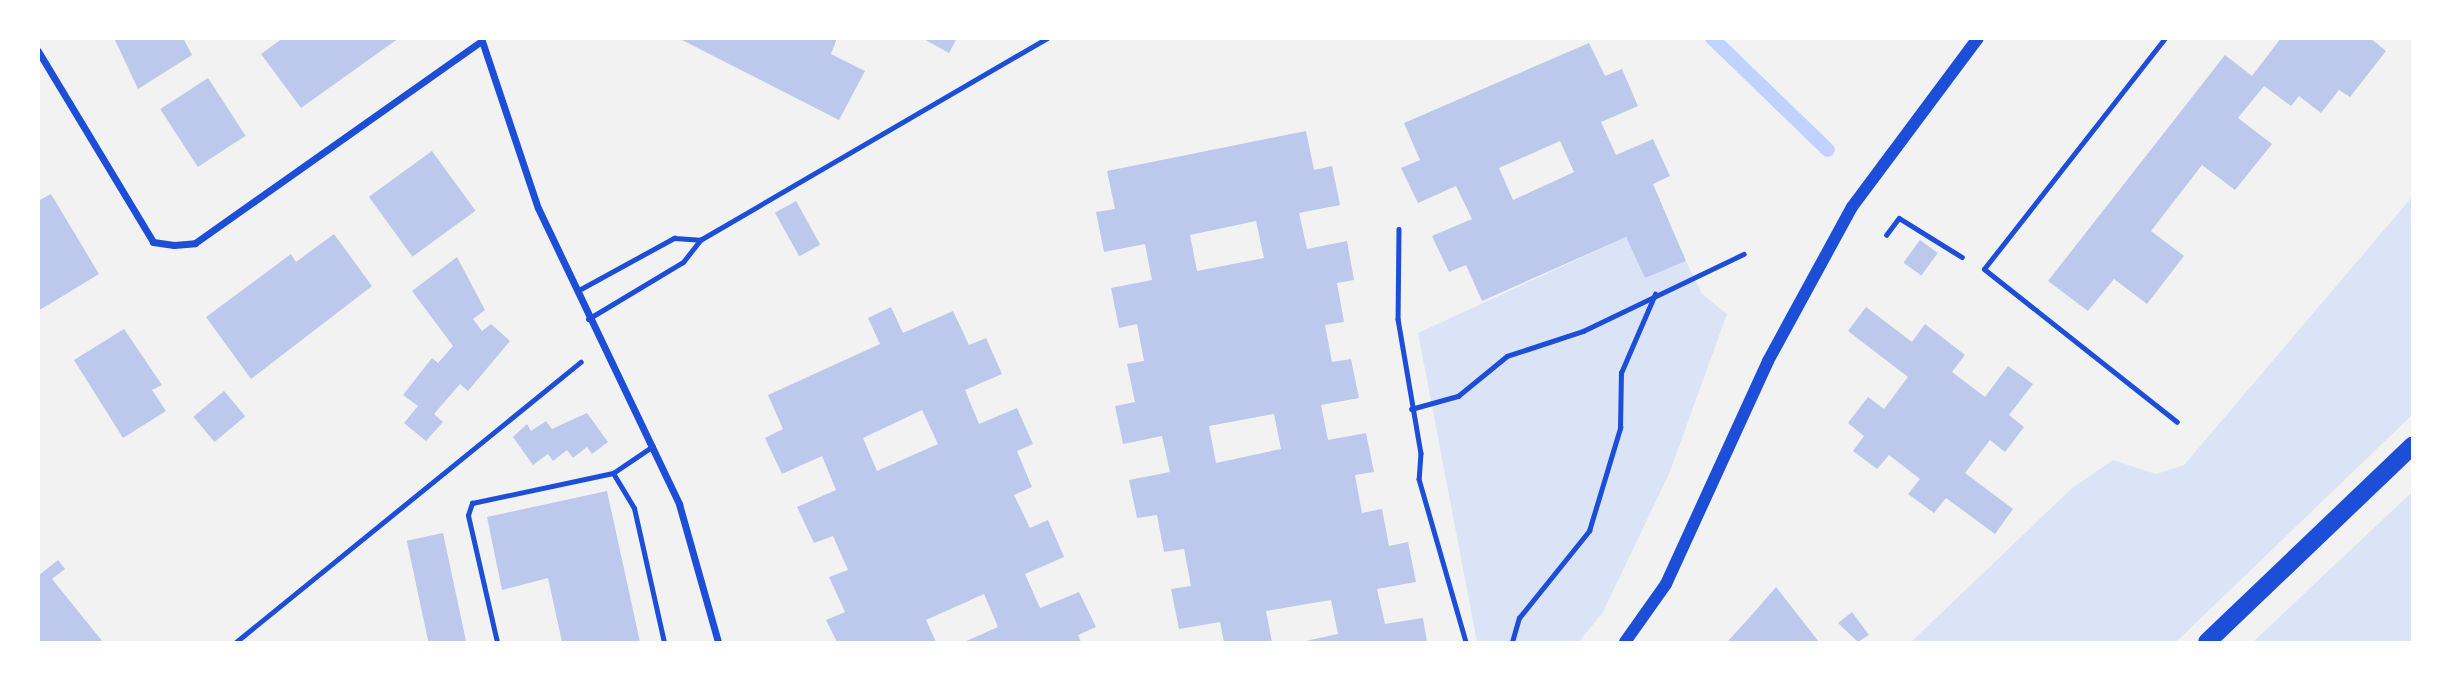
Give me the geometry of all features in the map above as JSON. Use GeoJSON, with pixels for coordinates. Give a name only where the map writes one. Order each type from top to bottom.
{"type":"FeatureCollection","features":[{"type":"Feature","properties":{"kind":"main road"},"geometry":{"type":"LineString","coordinates":[[2207,642],[2413,446]]}},
{"type":"Feature","properties":{"kind":"street"},"geometry":{"type":"LineString","coordinates":[[1625,642],[1666,584],[1727,445],[1852,207],[1978,38]]}},
{"type":"Feature","properties":{"kind":"street"},"geometry":{"type":"LineString","coordinates":[[38,51],[153,242],[174,245],[195,243],[481,40],[506,127],[576,292],[679,504],[718,642]]}},
{"type":"Feature","properties":{"kind":"lane"},"geometry":{"type":"LineString","coordinates":[[588,319],[683,262],[699,240],[1047,38]]}},
{"type":"Feature","properties":{"kind":"lane"},"geometry":{"type":"LineString","coordinates":[[2165,38],[1984,268],[2177,422]]}},
{"type":"Feature","properties":{"kind":"lane"},"geometry":{"type":"LineString","coordinates":[[576,292],[674,238],[699,240]]}},
{"type":"Feature","properties":{"kind":"lane"},"geometry":{"type":"LineString","coordinates":[[496,642],[468,515],[472,503],[613,473],[653,446]]}},
{"type":"Feature","properties":{"kind":"lane"},"geometry":{"type":"LineString","coordinates":[[613,473],[634,508],[664,642]]}},
{"type":"Feature","properties":{"kind":"path"},"geometry":{"type":"LineString","coordinates":[[1886,235],[1899,218],[1984,268]]}},
{"type":"Feature","properties":{"kind":"path"},"geometry":{"type":"LineString","coordinates":[[1399,229],[1398,319],[1419,479],[1466,642]]}},
{"type":"Feature","properties":{"kind":"path"},"geometry":{"type":"LineString","coordinates":[[1411,410],[1458,396],[1507,356],[1583,331],[1655,294],[1744,254]]}},
{"type":"Feature","properties":{"kind":"path"},"geometry":{"type":"LineString","coordinates":[[1512,642],[1518,618],[1589,531],[1620,428],[1621,373],[1655,294]]}},
{"type":"Feature","properties":{"kind":"path"},"geometry":{"type":"LineString","coordinates":[[236,642],[600,346]]}},
{"type":"Feature","properties":{"kind":"shaded area"},"geometry":{"type":"Polygon","coordinates":[[[2412,197],[2412,415],[2176,642],[1911,642],[2071,489],[2113,460],[2156,474],[2184,465],[2412,197]]]}},
{"type":"Feature","properties":{"kind":"shaded area"},"geometry":{"type":"Polygon","coordinates":[[[1626,237],[1645,278],[1686,261],[1702,294],[1727,314],[1669,474],[1603,612],[1579,642],[1477,642],[1418,333],[1626,237]]]}},
{"type":"Feature","properties":{"kind":"shaded area"},"geometry":{"type":"Polygon","coordinates":[[[2412,492],[2412,642],[2253,642],[2412,492]]]}},
{"type":"Feature","properties":{"kind":"building"},"geometry":{"type":"Polygon","coordinates":[[[114,38],[183,38],[192,55],[138,89],[114,38]]]}},
{"type":"Feature","properties":{"kind":"building"},"geometry":{"type":"Polygon","coordinates":[[[283,38],[399,38],[301,108],[261,54],[283,38]]]}},
{"type":"Feature","properties":{"kind":"building"},"geometry":{"type":"Polygon","coordinates":[[[678,38],[837,38],[831,54],[865,71],[839,120],[678,38]]]}},
{"type":"Feature","properties":{"kind":"building"},"geometry":{"type":"Polygon","coordinates":[[[922,38],[957,38],[949,53],[922,38]]]}},
{"type":"Feature","properties":{"kind":"building"},"geometry":{"type":"Polygon","coordinates":[[[2281,38],[2370,38],[2386,51],[2350,97],[2339,90],[2321,113],[2299,96],[2291,106],[2264,86],[2238,118],[2272,144],[2235,190],[2202,165],[2151,231],[2184,256],[2147,304],[2114,279],[2088,311],[2048,281],[2225,55],[2252,76],[2281,38]]]}},
{"type":"Feature","properties":{"kind":"building"},"geometry":{"type":"Polygon","coordinates":[[[1589,43],[1605,76],[1622,69],[1638,106],[1601,122],[1616,155],[1653,139],[1670,176],[1653,184],[1686,261],[1645,278],[1626,237],[1482,301],[1466,265],[1449,272],[1432,236],[1472,219],[1456,186],[1418,203],[1401,168],[1420,160],[1404,123],[1589,43]],[[1560,141],[1499,168],[1513,200],[1574,172],[1560,141]]]}},
{"type":"Feature","properties":{"kind":"building"},"geometry":{"type":"Polygon","coordinates":[[[208,78],[246,136],[198,167],[160,109],[208,78]]]}},
{"type":"Feature","properties":{"kind":"building"},"geometry":{"type":"Polygon","coordinates":[[[1306,131],[1314,170],[1332,166],[1340,205],[1299,213],[1307,249],[1347,241],[1354,280],[1337,283],[1344,322],[1325,325],[1332,362],[1351,359],[1359,398],[1321,405],[1328,440],[1366,433],[1374,472],[1355,475],[1362,513],[1382,509],[1389,546],[1408,542],[1416,582],[1377,589],[1385,624],[1423,618],[1427,642],[1301,642],[1338,634],[1331,600],[1266,611],[1272,642],[1224,642],[1220,622],[1179,629],[1171,589],[1191,586],[1184,549],[1164,552],[1157,515],[1137,518],[1129,480],[1170,472],[1162,436],[1123,444],[1115,406],[1135,402],[1127,364],[1144,361],[1137,324],[1119,328],[1111,288],[1152,280],[1145,244],[1104,252],[1096,212],[1115,209],[1107,171],[1306,131]],[[1256,221],[1190,235],[1197,271],[1264,258],[1256,221]],[[1274,414],[1209,426],[1216,463],[1281,449],[1274,414]]]}},
{"type":"Feature","properties":{"kind":"building"},"geometry":{"type":"Polygon","coordinates":[[[432,151],[475,211],[412,257],[369,197],[432,151]]]}},
{"type":"Feature","properties":{"kind":"building"},"geometry":{"type":"Polygon","coordinates":[[[51,194],[99,274],[38,311],[38,201],[51,194]]]}},
{"type":"Feature","properties":{"kind":"building"},"geometry":{"type":"Polygon","coordinates":[[[796,201],[820,245],[799,256],[775,213],[796,201]]]}},
{"type":"Feature","properties":{"kind":"building"},"geometry":{"type":"Polygon","coordinates":[[[334,234],[372,286],[251,379],[206,317],[291,254],[296,262],[334,234]]]}},
{"type":"Feature","properties":{"kind":"building"},"geometry":{"type":"Polygon","coordinates":[[[1920,240],[1938,253],[1921,276],[1904,263],[1920,240]]]}},
{"type":"Feature","properties":{"kind":"building"},"geometry":{"type":"Polygon","coordinates":[[[457,257],[485,310],[473,319],[482,331],[491,324],[510,341],[468,391],[460,384],[434,414],[443,422],[426,441],[404,423],[418,406],[403,395],[432,358],[438,363],[453,346],[412,291],[457,257]]]}},
{"type":"Feature","properties":{"kind":"building"},"geometry":{"type":"Polygon","coordinates":[[[891,307],[903,333],[953,311],[969,345],[986,338],[1002,374],[965,390],[979,424],[1017,408],[1033,444],[1017,451],[1032,487],[1014,495],[1030,528],[1048,520],[1064,557],[1025,574],[1040,608],[1079,592],[1096,627],[1078,635],[1081,642],[964,642],[998,627],[984,594],[926,620],[936,642],[837,642],[826,620],[845,612],[829,577],[848,570],[833,536],[814,543],[797,507],[836,490],[822,456],[782,474],[765,438],[783,429],[768,395],[880,344],[868,318],[891,307]],[[922,410],[863,438],[877,471],[938,444],[922,410]]]}},
{"type":"Feature","properties":{"kind":"building"},"geometry":{"type":"Polygon","coordinates":[[[1866,307],[1912,342],[1925,324],[1965,355],[1952,372],[1985,397],[2008,366],[2033,384],[2009,415],[2024,427],[2005,452],[1990,440],[1965,473],[2013,509],[1995,534],[1946,498],[1934,513],[1908,494],[1920,479],[1889,455],[1877,469],[1853,451],[1864,436],[1848,423],[1868,397],[1884,409],[1908,377],[1848,331],[1866,307]]]}},
{"type":"Feature","properties":{"kind":"building"},"geometry":{"type":"Polygon","coordinates":[[[124,329],[162,385],[152,390],[166,411],[123,438],[74,360],[124,329]]]}},
{"type":"Feature","properties":{"kind":"building"},"geometry":{"type":"Polygon","coordinates":[[[224,391],[245,416],[215,442],[193,417],[224,391]]]}},
{"type":"Feature","properties":{"kind":"building"},"geometry":{"type":"Polygon","coordinates":[[[587,413],[608,442],[592,454],[587,447],[573,458],[567,450],[553,461],[548,454],[533,465],[513,437],[527,424],[531,431],[546,421],[552,429],[587,413]]]}},
{"type":"Feature","properties":{"kind":"building"},"geometry":{"type":"Polygon","coordinates":[[[607,491],[640,642],[562,642],[548,578],[502,590],[487,517],[607,491]]]}},
{"type":"Feature","properties":{"kind":"building"},"geometry":{"type":"Polygon","coordinates":[[[443,533],[466,642],[428,642],[407,541],[443,533]]]}},
{"type":"Feature","properties":{"kind":"building"},"geometry":{"type":"Polygon","coordinates":[[[58,560],[65,569],[52,579],[103,642],[38,641],[38,576],[58,560]]]}},
{"type":"Feature","properties":{"kind":"building"},"geometry":{"type":"Polygon","coordinates":[[[1776,587],[1819,642],[1727,642],[1750,617],[1776,587]]]}},
{"type":"Feature","properties":{"kind":"building"},"geometry":{"type":"Polygon","coordinates":[[[1852,612],[1869,635],[1858,642],[1838,623],[1852,612]]]}},
{"type":"Feature","properties":{"kind":"waterway"},"geometry":{"type":"LineString","coordinates":[[1712,38],[1828,150]]}}]}
